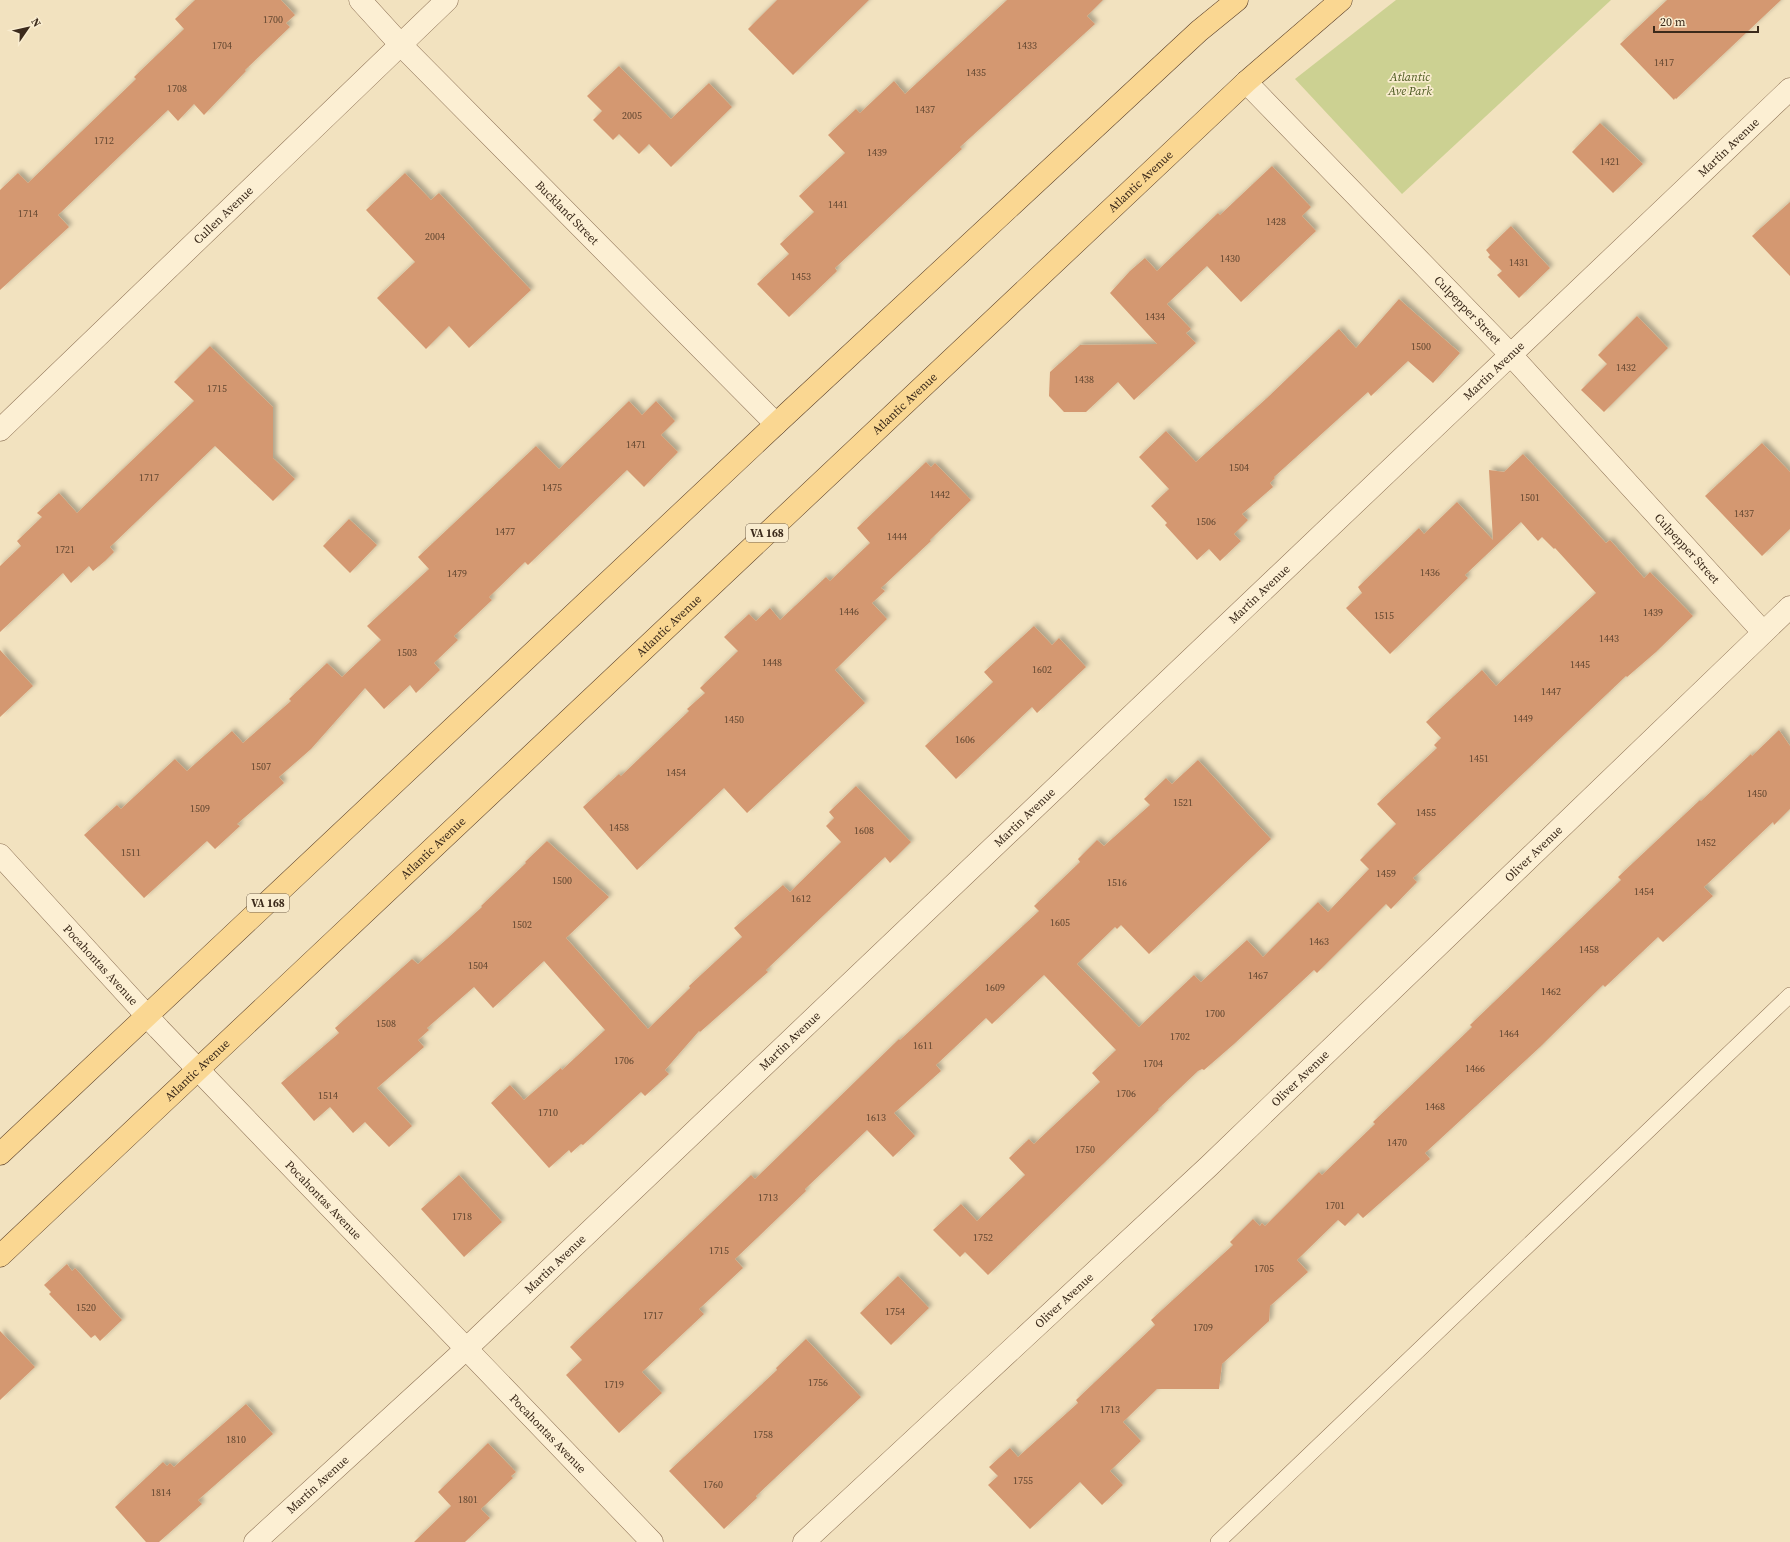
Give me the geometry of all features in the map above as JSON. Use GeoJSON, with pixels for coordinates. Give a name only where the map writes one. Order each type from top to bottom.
{"type":"FeatureCollection","features":[{"type":"Feature","properties":{"kind":"main road","name":"VA 168"},"geometry":{"type":"LineString","coordinates":[[0,1154],[776,424],[1199,31],[1238,0]]}},
{"type":"Feature","properties":{"kind":"main road","name":"Atlantic Avenue"},"geometry":{"type":"LineString","coordinates":[[0,1256],[1246,82],[1341,0]]}},
{"type":"Feature","properties":{"kind":"street","name":"Buckland Street"},"geometry":{"type":"LineString","coordinates":[[360,0],[400,44],[776,424]]}},
{"type":"Feature","properties":{"kind":"street","name":"Cullen Avenue"},"geometry":{"type":"LineString","coordinates":[[0,430],[447,0]]}},
{"type":"Feature","properties":{"kind":"street","name":"Culpepper Street"},"geometry":{"type":"LineString","coordinates":[[1246,82],[1511,355],[1763,632]]}},
{"type":"Feature","properties":{"kind":"street","name":"Martin Avenue"},"geometry":{"type":"LineString","coordinates":[[255,1542],[466,1349],[1790,89]]}},
{"type":"Feature","properties":{"kind":"street","name":"Oliver Avenue"},"geometry":{"type":"LineString","coordinates":[[804,1542],[1209,1166],[1790,607]]}},
{"type":"Feature","properties":{"kind":"street","name":"Pocahontas Avenue"},"geometry":{"type":"LineString","coordinates":[[0,855],[197,1069],[652,1542]]}},
{"type":"Feature","properties":{"kind":"lane"},"geometry":{"type":"LineString","coordinates":[[1218,1542],[1790,995]]}},
{"type":"Feature","properties":{"kind":"green space","name":"Atlantic Ave Park"},"geometry":{"type":"Polygon","coordinates":[[[1396,0],[1611,0],[1402,194],[1295,79],[1396,0]]]}},
{"type":"Feature","properties":{"kind":"building"},"geometry":{"type":"Polygon","coordinates":[[[195,0],[281,0],[295,15],[286,23],[290,27],[245,70],[246,71],[204,115],[194,104],[178,121],[168,110],[58,215],[69,227],[0,290],[0,190],[18,173],[28,183],[136,79],[134,77],[184,29],[175,19],[195,0]]]}},
{"type":"Feature","properties":{"kind":"building"},"geometry":{"type":"Polygon","coordinates":[[[777,0],[869,0],[793,75],[748,29],[777,0]]]}},
{"type":"Feature","properties":{"kind":"building"},"geometry":{"type":"Polygon","coordinates":[[[1007,0],[1103,0],[1087,16],[1095,24],[960,147],[962,149],[835,268],[837,271],[789,317],[757,284],[789,254],[780,244],[814,212],[799,196],[845,153],[828,135],[856,109],[860,113],[894,81],[905,94],[1007,0]]]}},
{"type":"Feature","properties":{"kind":"building"},"geometry":{"type":"Polygon","coordinates":[[[1667,0],[1781,0],[1674,100],[1620,44],[1667,0]]]}},
{"type":"Feature","properties":{"kind":"building"},"geometry":{"type":"Polygon","coordinates":[[[619,66],[671,119],[709,83],[732,107],[671,167],[649,144],[639,154],[619,134],[613,140],[593,120],[602,111],[587,96],[619,66]]]}},
{"type":"Feature","properties":{"kind":"building"},"geometry":{"type":"Polygon","coordinates":[[[1600,123],[1643,164],[1613,193],[1572,152],[1600,123]]]}},
{"type":"Feature","properties":{"kind":"building"},"geometry":{"type":"Polygon","coordinates":[[[1272,166],[1311,207],[1302,216],[1316,231],[1241,302],[1207,266],[1167,304],[1191,329],[1186,333],[1196,343],[1134,400],[1118,382],[1086,412],[1064,412],[1049,396],[1050,372],[1080,345],[1157,344],[1110,293],[1130,271],[1145,258],[1157,271],[1218,213],[1220,215],[1272,166]]]}},
{"type":"Feature","properties":{"kind":"building"},"geometry":{"type":"Polygon","coordinates":[[[405,173],[431,200],[439,193],[531,290],[469,348],[449,326],[426,349],[377,298],[415,262],[366,210],[405,173]]]}},
{"type":"Feature","properties":{"kind":"building"},"geometry":{"type":"Polygon","coordinates":[[[1790,202],[1790,276],[1752,236],[1790,202]]]}},
{"type":"Feature","properties":{"kind":"building"},"geometry":{"type":"Polygon","coordinates":[[[1511,226],[1550,268],[1519,298],[1497,275],[1502,271],[1488,257],[1490,255],[1486,250],[1511,226]]]}},
{"type":"Feature","properties":{"kind":"building"},"geometry":{"type":"Polygon","coordinates":[[[1399,299],[1460,353],[1433,383],[1408,361],[1371,396],[1368,392],[1274,477],[1275,478],[1270,483],[1273,487],[1242,514],[1248,520],[1234,534],[1241,541],[1220,561],[1209,549],[1197,560],[1165,525],[1167,523],[1151,506],[1169,489],[1139,457],[1166,431],[1196,462],[1267,398],[1339,329],[1356,348],[1399,299]]]}},
{"type":"Feature","properties":{"kind":"building"},"geometry":{"type":"Polygon","coordinates":[[[1637,316],[1668,348],[1604,412],[1581,390],[1607,364],[1598,355],[1637,316]]]}},
{"type":"Feature","properties":{"kind":"building"},"geometry":{"type":"Polygon","coordinates":[[[210,346],[273,407],[273,458],[295,479],[273,501],[215,446],[110,547],[114,552],[105,561],[93,571],[89,566],[71,583],[63,573],[0,632],[0,566],[21,546],[17,541],[42,517],[37,513],[59,493],[77,513],[194,401],[174,382],[210,346]]]}},
{"type":"Feature","properties":{"kind":"building"},"geometry":{"type":"Polygon","coordinates":[[[629,401],[642,415],[656,401],[675,421],[661,435],[678,452],[644,487],[627,470],[528,565],[525,562],[489,597],[492,600],[454,636],[458,640],[434,663],[440,670],[416,693],[410,685],[384,709],[365,688],[311,749],[279,777],[284,783],[237,824],[240,826],[215,849],[207,841],[144,898],[84,835],[117,805],[121,809],[175,759],[187,771],[232,731],[243,743],[291,701],[289,699],[327,663],[342,677],[381,640],[367,626],[429,569],[418,557],[536,446],[559,469],[629,401]]]}},
{"type":"Feature","properties":{"kind":"building"},"geometry":{"type":"Polygon","coordinates":[[[1762,443],[1790,472],[1790,529],[1762,556],[1705,496],[1762,443]]]}},
{"type":"Feature","properties":{"kind":"building"},"geometry":{"type":"Polygon","coordinates":[[[1523,454],[1606,543],[1610,540],[1644,578],[1650,572],[1693,616],[1656,652],[1627,677],[1626,676],[1413,878],[1417,882],[1391,909],[1386,904],[1317,973],[1314,970],[1234,1044],[1204,1070],[1202,1069],[1198,1071],[988,1275],[965,1252],[960,1257],[933,1230],[961,1204],[977,1221],[1025,1175],[1009,1158],[1029,1139],[1034,1144],[1100,1082],[1092,1073],[1116,1050],[1044,975],[992,1024],[986,1018],[936,1065],[941,1071],[894,1113],[915,1136],[893,1157],[867,1130],[735,1259],[743,1268],[699,1309],[704,1314],[642,1372],[662,1393],[619,1433],[566,1375],[582,1360],[570,1347],[751,1175],[755,1179],[899,1039],[900,1040],[1039,911],[1034,906],[1080,862],[1078,859],[1097,840],[1104,846],[1150,805],[1144,799],[1166,778],[1172,784],[1198,760],[1271,839],[1149,954],[1121,925],[1117,929],[1115,927],[1077,964],[1139,1027],[1194,975],[1201,982],[1247,940],[1263,957],[1318,902],[1328,912],[1369,869],[1360,860],[1396,824],[1377,804],[1437,748],[1434,745],[1441,738],[1426,722],[1482,670],[1496,686],[1596,593],[1555,548],[1554,549],[1542,537],[1538,541],[1521,522],[1465,575],[1468,578],[1390,654],[1346,608],[1362,593],[1358,587],[1419,528],[1424,534],[1457,502],[1493,540],[1489,470],[1504,472],[1523,454]]]}},
{"type":"Feature","properties":{"kind":"building"},"geometry":{"type":"Polygon","coordinates":[[[926,462],[931,467],[935,463],[971,500],[930,540],[931,541],[881,588],[885,591],[872,603],[887,619],[835,670],[865,703],[747,813],[724,788],[637,870],[583,807],[619,774],[621,776],[689,711],[687,709],[705,693],[700,688],[738,651],[724,637],[749,614],[756,621],[770,608],[780,620],[826,577],[830,581],[870,543],[857,528],[926,462]]]}},
{"type":"Feature","properties":{"kind":"building"},"geometry":{"type":"Polygon","coordinates":[[[349,519],[377,545],[350,573],[323,546],[349,519]]]}},
{"type":"Feature","properties":{"kind":"building"},"geometry":{"type":"Polygon","coordinates":[[[1034,626],[1052,645],[1059,638],[1086,667],[1037,713],[1032,707],[956,779],[925,746],[993,682],[984,672],[1034,626]]]}},
{"type":"Feature","properties":{"kind":"building"},"geometry":{"type":"Polygon","coordinates":[[[0,650],[33,686],[0,717],[0,650]]]}},
{"type":"Feature","properties":{"kind":"building"},"geometry":{"type":"Polygon","coordinates":[[[1779,730],[1790,746],[1790,809],[1774,825],[1773,822],[1704,887],[1713,896],[1663,942],[1658,937],[1605,987],[1603,985],[1540,1047],[1425,1153],[1430,1159],[1363,1218],[1358,1213],[1345,1226],[1338,1220],[1297,1260],[1308,1272],[1270,1306],[1269,1321],[1222,1364],[1219,1389],[1157,1389],[1123,1422],[1141,1441],[1110,1471],[1123,1485],[1102,1505],[1080,1482],[1030,1529],[988,1485],[998,1476],[989,1467],[1010,1448],[1018,1457],[1078,1403],[1076,1400],[1155,1325],[1151,1320],[1233,1245],[1230,1242],[1253,1219],[1260,1226],[1262,1223],[1265,1226],[1319,1172],[1322,1175],[1375,1124],[1373,1122],[1472,1027],[1470,1025],[1621,880],[1618,877],[1700,800],[1701,801],[1751,754],[1752,756],[1779,730]]]}},
{"type":"Feature","properties":{"kind":"building"},"geometry":{"type":"Polygon","coordinates":[[[856,786],[911,842],[890,863],[885,857],[766,970],[768,972],[700,1032],[699,1031],[665,1070],[669,1074],[645,1096],[641,1092],[583,1145],[581,1144],[571,1153],[569,1150],[549,1168],[491,1103],[510,1085],[524,1100],[561,1068],[562,1070],[605,1030],[544,961],[493,1008],[474,987],[427,1028],[429,1030],[418,1040],[424,1047],[377,1088],[412,1126],[389,1147],[365,1122],[353,1133],[330,1107],[314,1121],[281,1083],[339,1033],[335,1028],[412,959],[418,964],[447,939],[482,907],[481,906],[547,841],[609,897],[566,938],[648,1029],[690,988],[689,986],[742,937],[734,928],[783,885],[790,892],[841,842],[826,826],[834,818],[829,812],[856,786]]]}},
{"type":"Feature","properties":{"kind":"building"},"geometry":{"type":"Polygon","coordinates":[[[459,1175],[502,1222],[464,1257],[421,1209],[459,1175]]]}},
{"type":"Feature","properties":{"kind":"building"},"geometry":{"type":"Polygon","coordinates":[[[67,1264],[72,1271],[75,1268],[122,1320],[100,1341],[95,1335],[91,1338],[49,1294],[51,1292],[44,1285],[67,1264]]]}},
{"type":"Feature","properties":{"kind":"building"},"geometry":{"type":"Polygon","coordinates":[[[898,1276],[929,1308],[891,1345],[860,1313],[898,1276]]]}},
{"type":"Feature","properties":{"kind":"building"},"geometry":{"type":"Polygon","coordinates":[[[0,1331],[35,1367],[0,1400],[0,1331]]]}},
{"type":"Feature","properties":{"kind":"building"},"geometry":{"type":"Polygon","coordinates":[[[806,1339],[861,1397],[756,1496],[757,1498],[724,1529],[669,1471],[777,1370],[776,1368],[806,1339]]]}},
{"type":"Feature","properties":{"kind":"building"},"geometry":{"type":"Polygon","coordinates":[[[246,1404],[273,1434],[198,1500],[202,1504],[159,1542],[146,1542],[115,1507],[163,1462],[167,1466],[170,1463],[174,1467],[246,1404]]]}},
{"type":"Feature","properties":{"kind":"building"},"geometry":{"type":"Polygon","coordinates":[[[488,1443],[516,1472],[511,1476],[513,1478],[481,1509],[490,1518],[465,1542],[414,1542],[451,1506],[438,1492],[488,1443]]]}}]}
